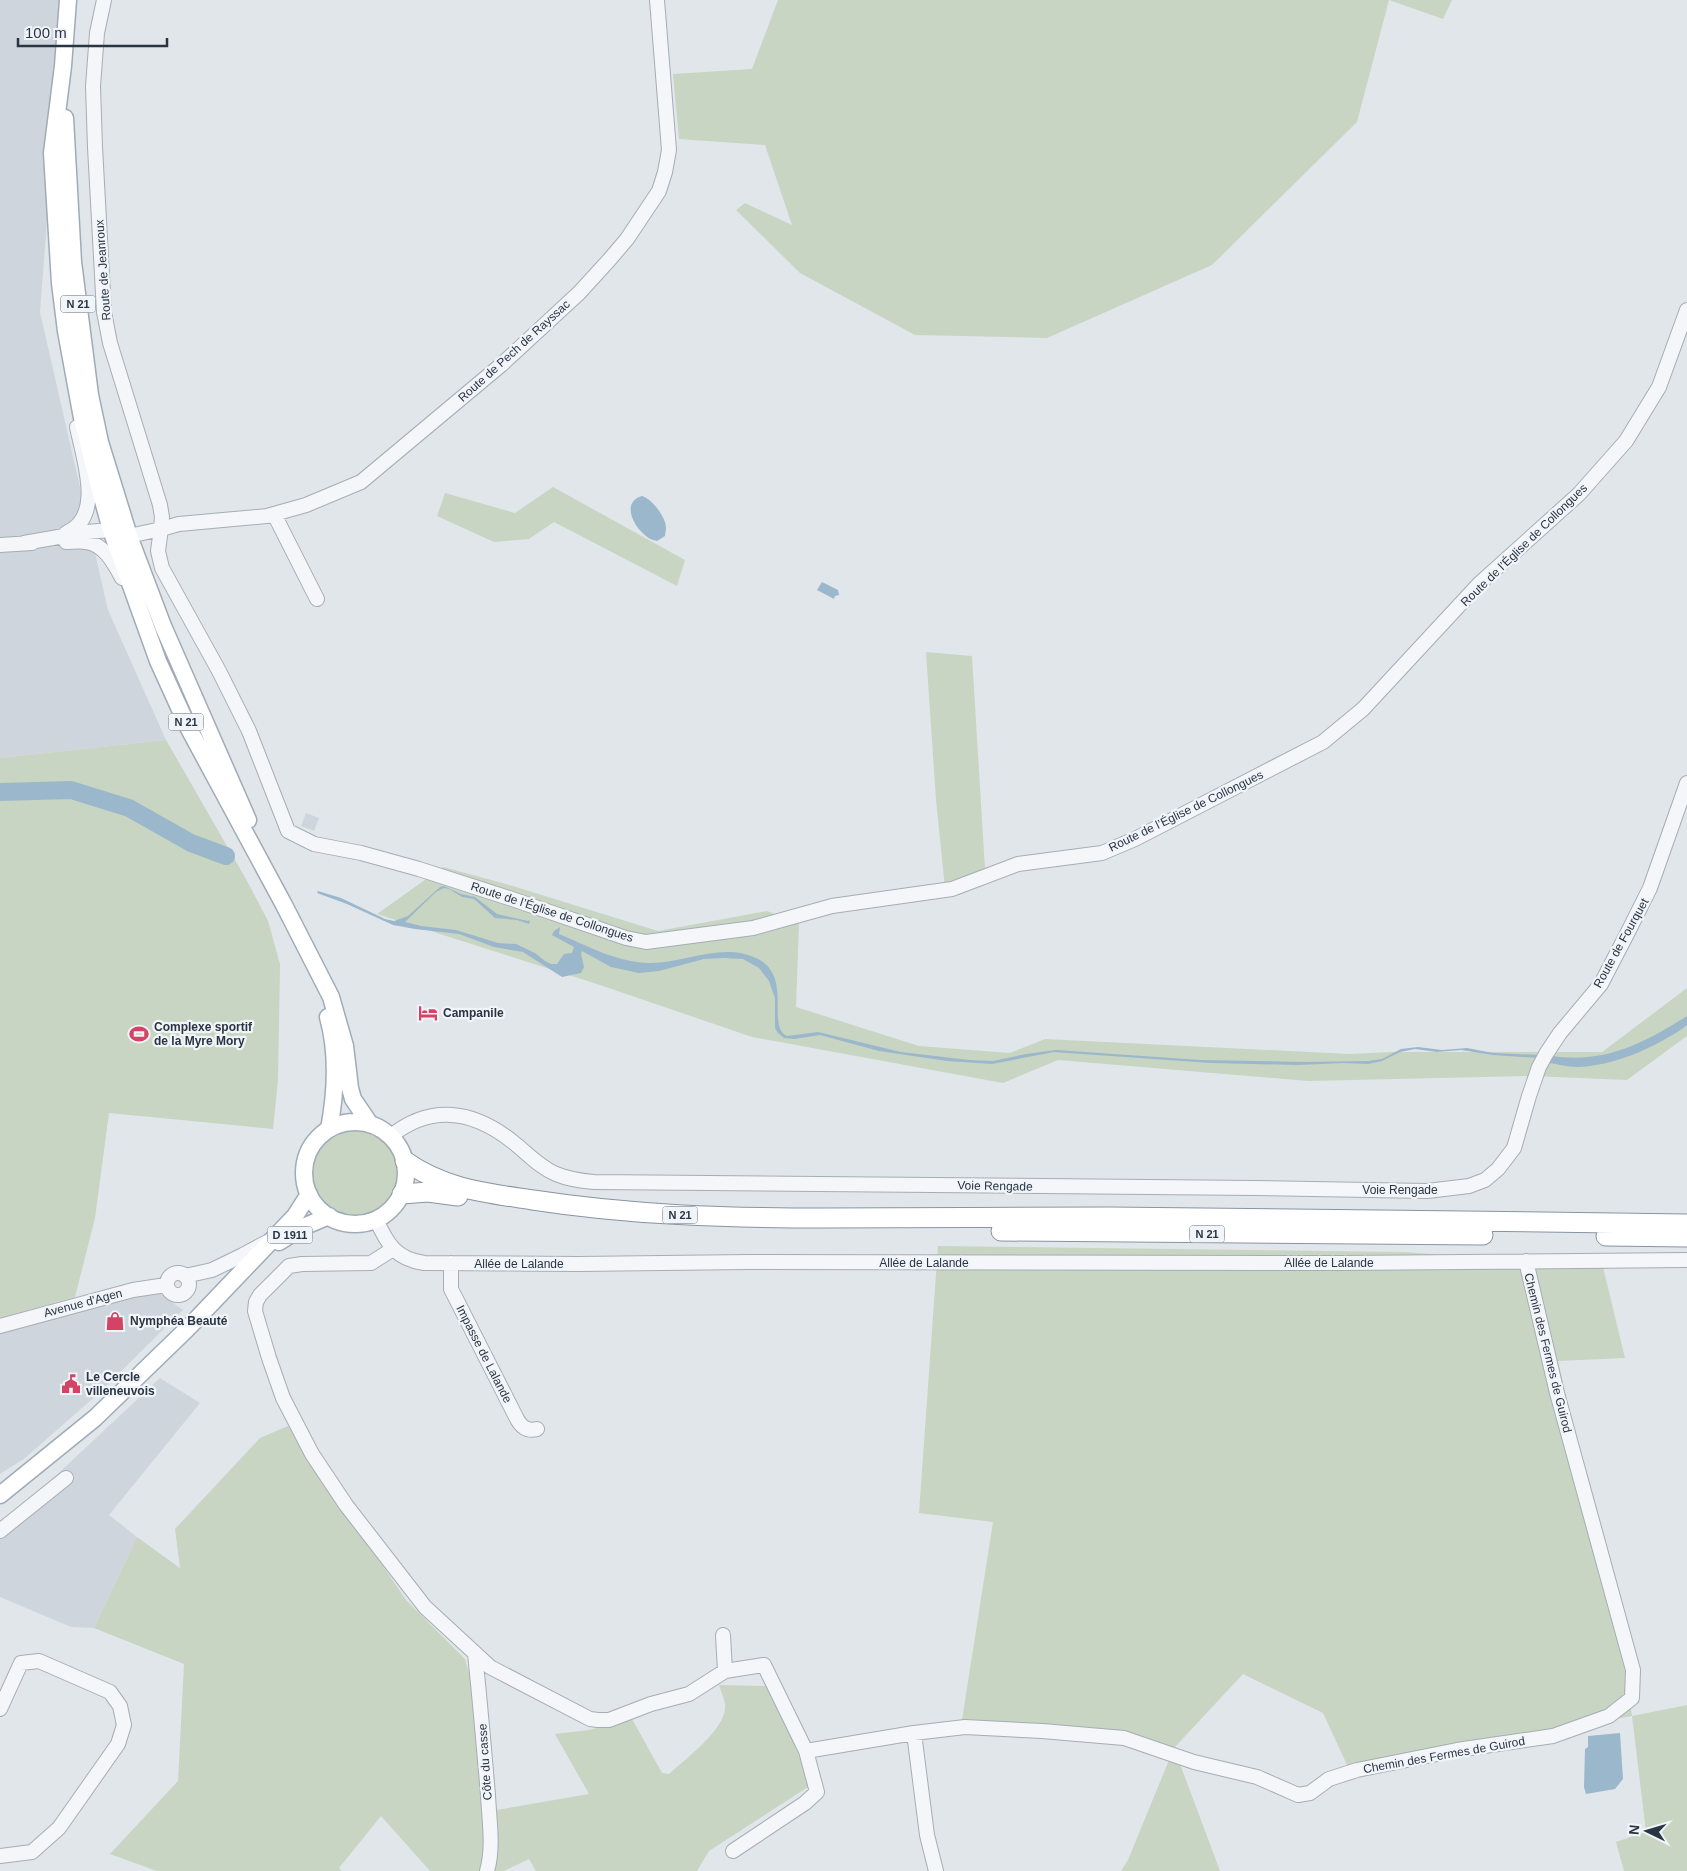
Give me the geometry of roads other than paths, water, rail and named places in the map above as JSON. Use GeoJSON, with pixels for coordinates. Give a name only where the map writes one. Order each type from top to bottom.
{"type":"FeatureCollection","features":[{"type":"Feature","properties":{"kind":"highway","name":"N 21"},"geometry":{"type":"LineString","coordinates":[[405,1161],[423,1174],[456,1186],[479,1191],[604,1210],[683,1216],[963,1219],[1228,1218],[1687,1224]]}},
{"type":"Feature","properties":{"kind":"highway","name":"N 21"},"geometry":{"type":"LineString","coordinates":[[402,1194],[444,1193],[588,1219],[682,1228],[1687,1237]]}},
{"type":"Feature","properties":{"kind":"main road","name":"N 21"},"geometry":{"type":"LineString","coordinates":[[68,0],[63,66],[52,154],[60,283],[66,331],[82,418],[111,530],[158,661],[188,726],[284,905],[330,997],[345,1046],[353,1098],[370,1124]]}},
{"type":"Feature","properties":{"kind":"main road","name":"N 21"},"geometry":{"type":"LineString","coordinates":[[63,66],[66,158],[73,262],[90,395],[100,442],[129,536],[163,626],[284,905]]}},
{"type":"Feature","properties":{"kind":"main road","name":"N 21"},"geometry":{"type":"LineString","coordinates":[[312,962],[330,1025],[334,1063],[334,1102],[329,1129]]}},
{"type":"Feature","properties":{"kind":"main road"},"geometry":{"type":"LineString","coordinates":[[342,1123],[370,1124],[391,1136],[400,1147],[405,1161],[406,1177],[402,1194],[387,1213],[376,1219],[354,1224],[337,1220],[317,1207],[309,1194],[305,1181],[305,1168],[309,1152],[317,1139],[329,1129],[342,1123]]}},
{"type":"Feature","properties":{"kind":"main road","name":"D 1911"},"geometry":{"type":"LineString","coordinates":[[0,1495],[95,1418],[187,1329],[295,1216],[309,1194]]}},
{"type":"Feature","properties":{"kind":"main road","name":"D 1911"},"geometry":{"type":"LineString","coordinates":[[254,1258],[303,1227],[329,1216]]}},
{"type":"Feature","properties":{"kind":"street","name":"Route de Jeanroux"},"geometry":{"type":"LineString","coordinates":[[104,0],[97,33],[93,86],[94,147],[104,312],[110,343],[160,505],[162,517],[158,551],[162,568],[219,671],[249,731],[288,830]]}},
{"type":"Feature","properties":{"kind":"street","name":"Route de Pech de Rayssac"},"geometry":{"type":"LineString","coordinates":[[161,529],[179,524],[266,516],[306,505],[362,482],[501,365],[579,293],[627,239],[659,191],[668,159],[669,150],[656,0]]}},
{"type":"Feature","properties":{"kind":"street","name":"Route de l’Église de Collongues"},"geometry":{"type":"LineString","coordinates":[[288,830],[314,844],[361,853],[419,869],[626,938],[646,942],[753,928],[832,906],[952,889],[1018,864],[1102,853],[1135,839],[1323,742],[1363,709],[1479,584],[1579,494],[1626,441],[1659,387],[1687,310]]}},
{"type":"Feature","properties":{"kind":"street"},"geometry":{"type":"LineString","coordinates":[[24,543],[59,536],[73,530],[79,525],[88,503],[87,479],[64,354],[63,341],[66,331]]}},
{"type":"Feature","properties":{"kind":"street"},"geometry":{"type":"LineString","coordinates":[[274,514],[317,599]]}},
{"type":"Feature","properties":{"kind":"street"},"geometry":{"type":"LineString","coordinates":[[0,546],[87,532],[111,530],[129,536],[161,529]]}},
{"type":"Feature","properties":{"kind":"street"},"geometry":{"type":"LineString","coordinates":[[24,543],[87,542],[100,547],[113,561],[136,602]]}},
{"type":"Feature","properties":{"kind":"street","name":"Route de Fourquet"},"geometry":{"type":"LineString","coordinates":[[1514,1148],[1539,1067],[1560,1033],[1601,984],[1650,888],[1687,783]]}},
{"type":"Feature","properties":{"kind":"street","name":"Voie Rengade"},"geometry":{"type":"LineString","coordinates":[[391,1136],[422,1118],[432,1115],[477,1120],[506,1137],[538,1164],[556,1174],[576,1180],[594,1182],[1427,1191],[1460,1188],[1485,1180],[1498,1169],[1514,1148]]}},
{"type":"Feature","properties":{"kind":"street"},"geometry":{"type":"LineString","coordinates":[[376,1219],[384,1237],[393,1249],[371,1263],[302,1264],[289,1266],[260,1294],[256,1302],[255,1311],[269,1358],[284,1398],[312,1454],[346,1505],[407,1584],[426,1607],[475,1654],[490,1667],[590,1719],[609,1720],[651,1704],[689,1694],[725,1671],[764,1665],[806,1750],[817,1792],[805,1803],[733,1851]]}},
{"type":"Feature","properties":{"kind":"street","name":"Avenue d'Agen"},"geometry":{"type":"LineString","coordinates":[[0,1326],[133,1290],[166,1285],[171,1293],[180,1295],[189,1285],[185,1276],[212,1270],[243,1256],[274,1238]]}},
{"type":"Feature","properties":{"kind":"street","name":"Allée de Lalande"},"geometry":{"type":"LineString","coordinates":[[393,1249],[401,1256],[412,1261],[450,1264],[748,1262],[1342,1263],[1687,1260]]}},
{"type":"Feature","properties":{"kind":"street","name":"Chemin des Fermes de Guirod"},"geometry":{"type":"LineString","coordinates":[[806,1750],[965,1727],[1124,1738],[1194,1762],[1257,1777],[1298,1795],[1310,1793],[1330,1779],[1357,1770],[1457,1750],[1553,1736],[1609,1716],[1632,1698],[1633,1670],[1557,1393],[1526,1261]]}},
{"type":"Feature","properties":{"kind":"street","name":"Impasse de Lalande"},"geometry":{"type":"LineString","coordinates":[[450,1264],[451,1289],[518,1421],[525,1428],[537,1429]]}},
{"type":"Feature","properties":{"kind":"street"},"geometry":{"type":"LineString","coordinates":[[0,1531],[66,1478]]}},
{"type":"Feature","properties":{"kind":"street"},"geometry":{"type":"LineString","coordinates":[[723,1635],[725,1671]]}},
{"type":"Feature","properties":{"kind":"street","name":"Côte du casse"},"geometry":{"type":"LineString","coordinates":[[475,1654],[490,1824],[490,1858],[487,1871]]}},
{"type":"Feature","properties":{"kind":"street"},"geometry":{"type":"LineString","coordinates":[[0,1709],[21,1663],[39,1661],[110,1692],[120,1706],[124,1725],[118,1744],[59,1828],[32,1852],[0,1856]]}},
{"type":"Feature","properties":{"kind":"street"},"geometry":{"type":"LineString","coordinates":[[914,1733],[927,1835],[936,1871]]}},
{"type":"Feature","properties":{"kind":"water"},"geometry":{"type":"Polygon","coordinates":[[[642,496],[654,505],[664,519],[665,536],[657,541],[648,538],[633,521],[631,514],[632,503],[642,496]]]}},
{"type":"Feature","properties":{"kind":"water"},"geometry":{"type":"Polygon","coordinates":[[[822,582],[838,590],[839,595],[835,596],[834,599],[817,590],[822,582]]]}},
{"type":"Feature","properties":{"kind":"water"},"geometry":{"type":"Polygon","coordinates":[[[444,886],[461,894],[475,897],[497,914],[530,920],[529,924],[517,920],[495,918],[474,899],[462,897],[444,888],[436,892],[405,922],[456,930],[498,943],[516,944],[535,953],[551,964],[557,964],[564,954],[572,953],[574,947],[552,935],[560,927],[559,934],[602,953],[637,962],[662,962],[731,952],[758,959],[768,967],[774,977],[777,989],[779,1023],[781,1031],[787,1036],[818,1032],[901,1052],[993,1061],[1056,1050],[1200,1060],[1305,1062],[1368,1061],[1382,1059],[1401,1049],[1418,1047],[1442,1050],[1467,1048],[1493,1053],[1540,1055],[1539,1058],[1493,1055],[1461,1050],[1437,1052],[1415,1049],[1400,1052],[1382,1061],[1368,1064],[1298,1065],[1211,1063],[1054,1052],[992,1064],[947,1061],[879,1051],[820,1035],[794,1039],[784,1038],[775,1028],[775,998],[769,981],[759,968],[743,959],[704,959],[659,971],[639,973],[611,967],[582,951],[584,967],[581,973],[562,977],[523,952],[494,947],[459,934],[393,925],[347,904],[317,893],[318,891],[341,898],[385,919],[394,921],[408,916],[440,887],[444,886]]]}},
{"type":"Feature","properties":{"kind":"water"},"geometry":{"type":"Polygon","coordinates":[[[1687,1016],[1687,1025],[1682,1029],[1645,1050],[1618,1060],[1576,1067],[1549,1063],[1552,1056],[1589,1057],[1623,1049],[1655,1035],[1687,1016]]]}},
{"type":"Feature","properties":{"kind":"water"},"geometry":{"type":"Polygon","coordinates":[[[1620,1733],[1623,1779],[1615,1789],[1586,1794],[1584,1787],[1585,1749],[1588,1747],[1588,1736],[1620,1733]]]}},
{"type":"Feature","properties":{"kind":"waterway"},"geometry":{"type":"LineString","coordinates":[[0,792],[71,790],[129,808],[191,843],[226,856]]}},
{"type":"Feature","properties":{"kind":"place","name":"Campanile"},"geometry":{"type":"Point","coordinates":[428,1013]}},
{"type":"Feature","properties":{"kind":"place","name":"Complexe sportif de la Myre Mory"},"geometry":{"type":"Point","coordinates":[139,1034]}},
{"type":"Feature","properties":{"kind":"place","name":"Nymphéa Beauté"},"geometry":{"type":"Point","coordinates":[115,1321]}},
{"type":"Feature","properties":{"kind":"place","name":"Le Cercle villeneuvois"},"geometry":{"type":"Point","coordinates":[71,1384]}}]}
